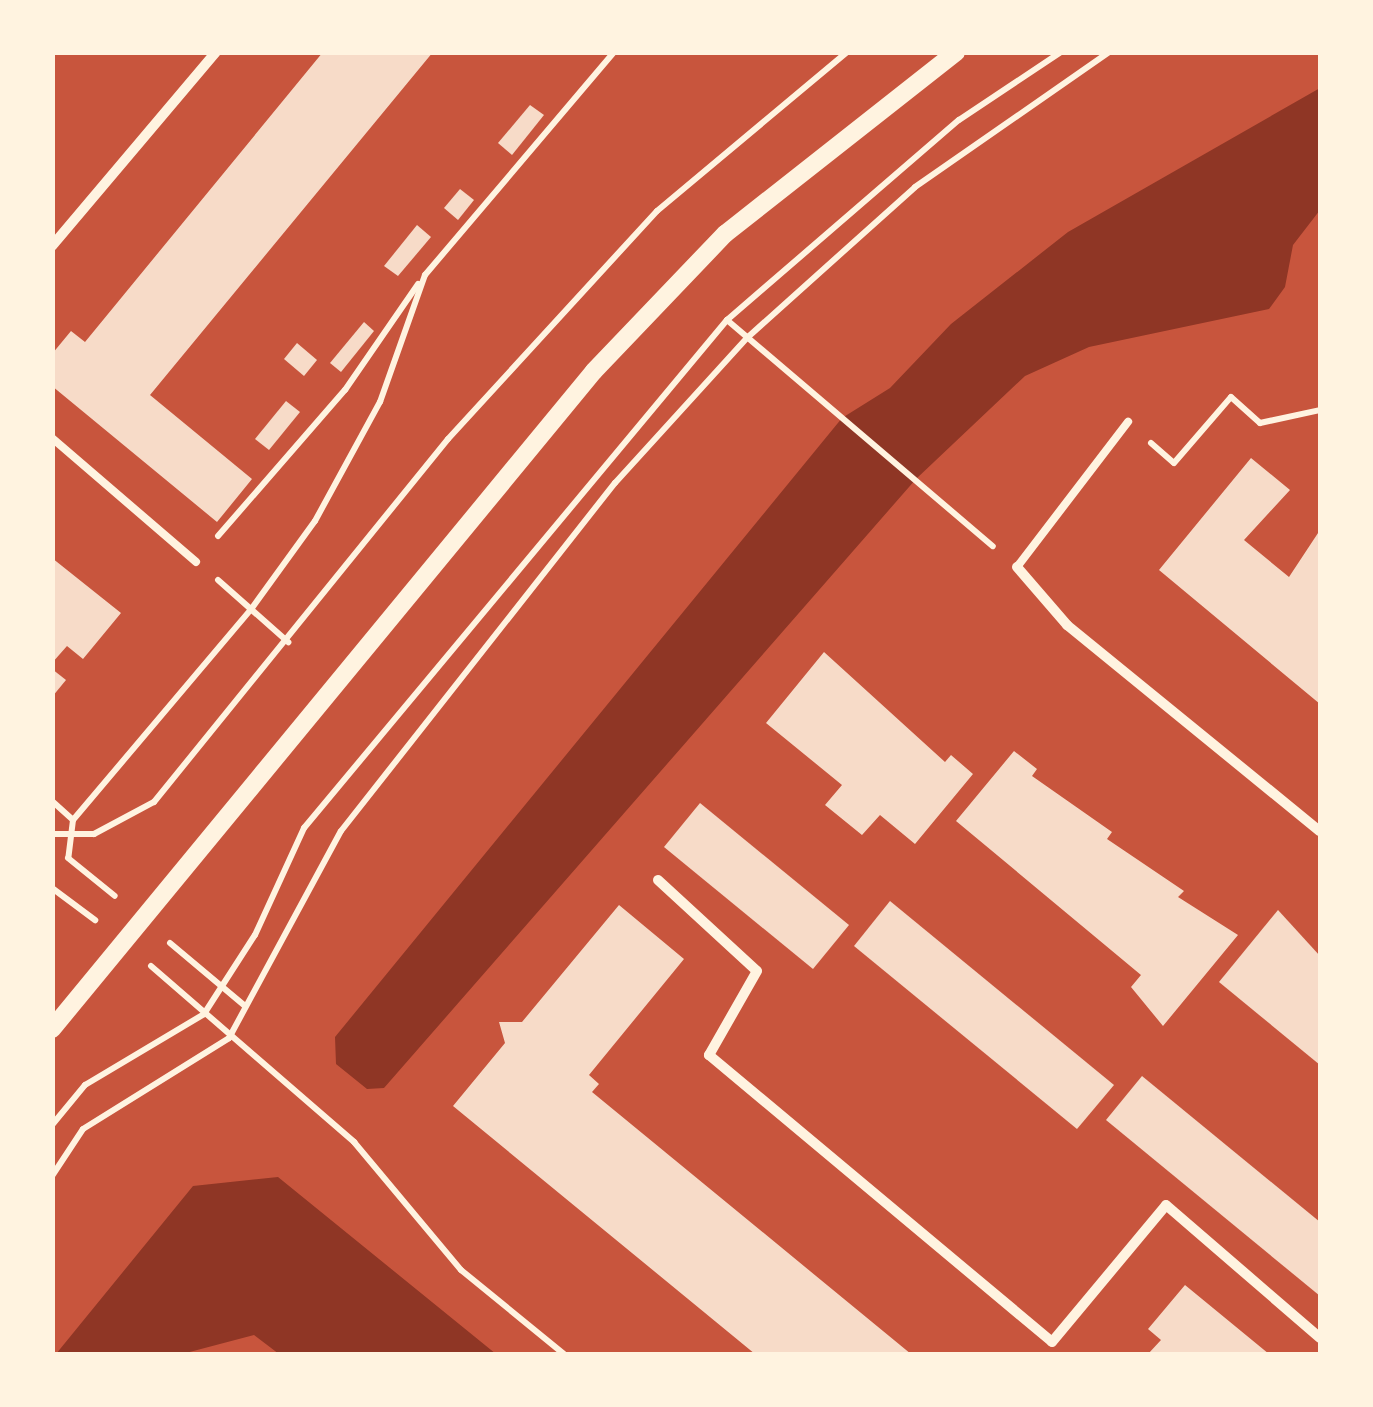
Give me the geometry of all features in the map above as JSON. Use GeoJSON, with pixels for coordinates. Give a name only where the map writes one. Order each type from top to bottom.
{"type":"FeatureCollection","features":[{"type":"Feature","properties":{"kind":"street"},"geometry":{"type":"LineString","coordinates":[[52,246],[216,52]]}},
{"type":"Feature","properties":{"kind":"street"},"geometry":{"type":"LineString","coordinates":[[52,1028],[594,371],[725,234],[956,52]]}},
{"type":"Feature","properties":{"kind":"street"},"geometry":{"type":"LineString","coordinates":[[1017,567],[1067,625],[1320,831]]}},
{"type":"Feature","properties":{"kind":"street"},"geometry":{"type":"LineString","coordinates":[[658,880],[757,971],[709,1055],[1052,1342],[1166,1205],[1320,1338]]}},
{"type":"Feature","properties":{"kind":"lane"},"geometry":{"type":"LineString","coordinates":[[1017,567],[1128,422]]}},
{"type":"Feature","properties":{"kind":"lane"},"geometry":{"type":"LineString","coordinates":[[52,438],[196,562]]}},
{"type":"Feature","properties":{"kind":"path"},"geometry":{"type":"LineString","coordinates":[[288,642],[196,562],[345,390],[424,275],[614,52]]}},
{"type":"Feature","properties":{"kind":"path"},"geometry":{"type":"LineString","coordinates":[[52,834],[94,834],[154,802],[288,642],[448,439],[657,211],[847,52]]}},
{"type":"Feature","properties":{"kind":"path"},"geometry":{"type":"LineString","coordinates":[[52,1124],[85,1085],[204,1014],[254,936],[304,828],[728,320],[959,120],[1061,52]]}},
{"type":"Feature","properties":{"kind":"path"},"geometry":{"type":"LineString","coordinates":[[52,1176],[83,1130],[228,1038],[340,831],[615,483],[748,337],[914,186],[1109,52]]}},
{"type":"Feature","properties":{"kind":"path"},"geometry":{"type":"LineString","coordinates":[[52,801],[73,820],[252,608],[315,521],[380,402],[424,275]]}},
{"type":"Feature","properties":{"kind":"path"},"geometry":{"type":"LineString","coordinates":[[728,320],[1017,567]]}},
{"type":"Feature","properties":{"kind":"path"},"geometry":{"type":"LineString","coordinates":[[1128,422],[1174,463],[1231,397],[1260,423],[1320,410]]}},
{"type":"Feature","properties":{"kind":"path"},"geometry":{"type":"LineString","coordinates":[[52,888],[126,942],[228,1038],[354,1142],[461,1270],[564,1354]]}},
{"type":"Feature","properties":{"kind":"shaded area"},"geometry":{"type":"Polygon","coordinates":[[[1320,88],[1320,210],[1293,245],[1285,287],[1269,309],[1089,347],[1025,376],[916,479],[384,1088],[367,1089],[336,1064],[335,1037],[842,418],[890,388],[951,324],[1068,232],[1320,88]]]}},
{"type":"Feature","properties":{"kind":"shaded area"},"geometry":{"type":"Polygon","coordinates":[[[278,1177],[496,1354],[279,1354],[254,1335],[182,1354],[56,1354],[193,1186],[278,1177]]]}},
{"type":"Feature","properties":{"kind":"building"},"geometry":{"type":"Polygon","coordinates":[[[323,52],[433,52],[150,395],[252,479],[217,522],[52,386],[52,354],[71,331],[85,342],[323,52]]]}},
{"type":"Feature","properties":{"kind":"building"},"geometry":{"type":"Polygon","coordinates":[[[530,105],[544,115],[512,155],[498,143],[530,105]]]}},
{"type":"Feature","properties":{"kind":"building"},"geometry":{"type":"Polygon","coordinates":[[[460,189],[474,200],[458,220],[444,208],[460,189]]]}},
{"type":"Feature","properties":{"kind":"building"},"geometry":{"type":"Polygon","coordinates":[[[417,225],[431,237],[398,276],[384,266],[417,225]]]}},
{"type":"Feature","properties":{"kind":"building"},"geometry":{"type":"Polygon","coordinates":[[[364,322],[374,331],[341,372],[330,363],[364,322]]]}},
{"type":"Feature","properties":{"kind":"building"},"geometry":{"type":"Polygon","coordinates":[[[297,343],[317,360],[304,376],[284,359],[297,343]]]}},
{"type":"Feature","properties":{"kind":"building"},"geometry":{"type":"Polygon","coordinates":[[[286,401],[300,412],[269,450],[255,439],[286,401]]]}},
{"type":"Feature","properties":{"kind":"building"},"geometry":{"type":"Polygon","coordinates":[[[1251,458],[1290,490],[1244,540],[1289,577],[1320,530],[1320,704],[1159,570],[1251,458]]]}},
{"type":"Feature","properties":{"kind":"building"},"geometry":{"type":"Polygon","coordinates":[[[52,558],[121,613],[83,659],[67,646],[52,663],[52,558]]]}},
{"type":"Feature","properties":{"kind":"building"},"geometry":{"type":"Polygon","coordinates":[[[824,652],[945,762],[951,755],[973,774],[915,844],[880,815],[862,835],[825,805],[842,785],[766,723],[824,652]]]}},
{"type":"Feature","properties":{"kind":"building"},"geometry":{"type":"Polygon","coordinates":[[[52,669],[66,680],[52,697],[52,669]]]}},
{"type":"Feature","properties":{"kind":"building"},"geometry":{"type":"Polygon","coordinates":[[[1014,751],[1037,769],[1032,776],[1112,832],[1107,839],[1184,891],[1178,897],[1238,935],[1163,1026],[1131,987],[1141,975],[956,821],[1014,751]]]}},
{"type":"Feature","properties":{"kind":"building"},"geometry":{"type":"Polygon","coordinates":[[[700,803],[849,925],[813,969],[664,847],[700,803]]]}},
{"type":"Feature","properties":{"kind":"building"},"geometry":{"type":"Polygon","coordinates":[[[890,901],[1114,1085],[1077,1129],[854,946],[890,901]]]}},
{"type":"Feature","properties":{"kind":"building"},"geometry":{"type":"Polygon","coordinates":[[[619,905],[684,959],[589,1075],[599,1084],[592,1092],[911,1354],[755,1354],[453,1106],[505,1043],[499,1022],[522,1022],[619,905]]]}},
{"type":"Feature","properties":{"kind":"building"},"geometry":{"type":"Polygon","coordinates":[[[1278,910],[1320,956],[1320,1065],[1219,982],[1278,910]]]}},
{"type":"Feature","properties":{"kind":"building"},"geometry":{"type":"Polygon","coordinates":[[[1142,1076],[1320,1222],[1320,1296],[1106,1120],[1142,1076]]]}},
{"type":"Feature","properties":{"kind":"building"},"geometry":{"type":"Polygon","coordinates":[[[1185,1285],[1269,1354],[1148,1354],[1161,1340],[1148,1329],[1185,1285]]]}}]}
